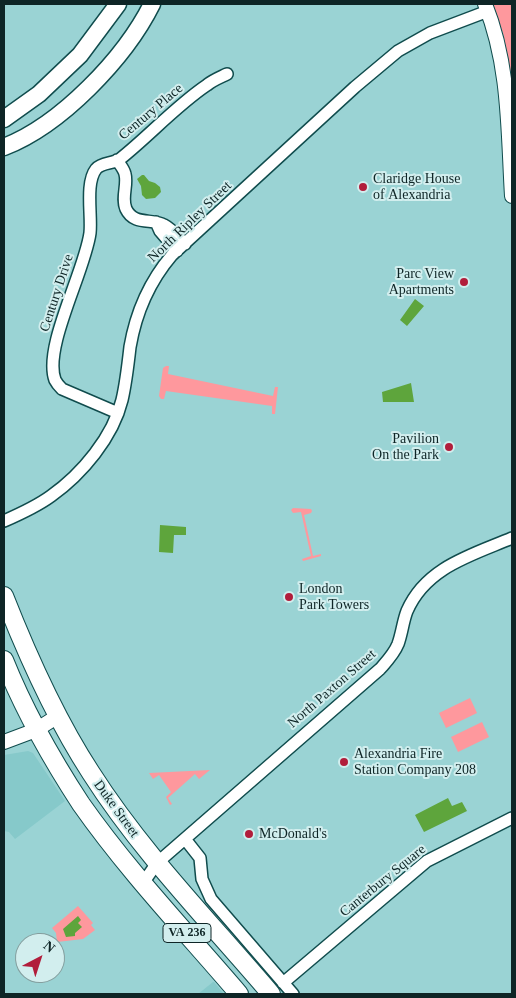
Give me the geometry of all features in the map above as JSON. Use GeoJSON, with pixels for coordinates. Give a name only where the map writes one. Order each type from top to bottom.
{"type":"FeatureCollection","features":[{"type":"Feature","properties":{"kind":"main road"},"geometry":{"type":"LineString","coordinates":[[4,119],[39,94],[80,55],[118,4]]}},
{"type":"Feature","properties":{"kind":"main road"},"geometry":{"type":"LineString","coordinates":[[4,147],[62,113],[88,89],[107,70],[152,4]]}},
{"type":"Feature","properties":{"kind":"main road","name":"Duke Street"},"geometry":{"type":"LineString","coordinates":[[4,596],[36,674],[58,716],[92,776],[126,825],[157,863],[277,988]]}},
{"type":"Feature","properties":{"kind":"main road","name":"Duke Street"},"geometry":{"type":"LineString","coordinates":[[4,660],[24,708],[82,805],[139,877],[239,994]]}},
{"type":"Feature","properties":{"kind":"street"},"geometry":{"type":"LineString","coordinates":[[486,8],[499,47],[507,92],[512,196]]}},
{"type":"Feature","properties":{"kind":"street","name":"North Ripley Street"},"geometry":{"type":"LineString","coordinates":[[4,521],[32,508],[71,480],[92,456],[110,429],[118,412],[125,385],[136,318],[152,281],[162,267],[181,247],[355,87],[398,51],[430,32],[486,8]]}},
{"type":"Feature","properties":{"kind":"street","name":"Century Place"},"geometry":{"type":"LineString","coordinates":[[181,247],[160,231],[156,222],[136,219],[125,208],[125,173],[118,160],[208,84],[228,74]]}},
{"type":"Feature","properties":{"kind":"street","name":"Century Drive"},"geometry":{"type":"LineString","coordinates":[[118,160],[97,167],[93,174],[88,247],[59,329],[54,367],[56,383],[62,389],[118,412]]}},
{"type":"Feature","properties":{"kind":"street","name":"North Paxton Street"},"geometry":{"type":"LineString","coordinates":[[139,877],[380,669],[392,655],[398,644],[410,605],[419,591],[432,577],[465,556],[512,538]]}},
{"type":"Feature","properties":{"kind":"street"},"geometry":{"type":"LineString","coordinates":[[4,742],[36,730],[58,716]]}},
{"type":"Feature","properties":{"kind":"street","name":"Canterbury Square"},"geometry":{"type":"LineString","coordinates":[[277,988],[427,861],[512,818]]}},
{"type":"Feature","properties":{"kind":"street","name":"Duke Street"},"geometry":{"type":"LineString","coordinates":[[185,839],[200,858],[202,880],[211,899],[277,988],[293,994]]}},
{"type":"Feature","properties":{"kind":"shaded area"},"geometry":{"type":"Polygon","coordinates":[[[492,4],[512,4],[512,80],[503,33],[492,4]]]}},
{"type":"Feature","properties":{"kind":"shaded area"},"geometry":{"type":"Polygon","coordinates":[[[142,175],[160,187],[161,192],[155,198],[146,199],[142,195],[141,186],[137,179],[142,175]]]}},
{"type":"Feature","properties":{"kind":"shaded area"},"geometry":{"type":"Polygon","coordinates":[[[415,299],[424,306],[407,326],[400,320],[415,299]]]}},
{"type":"Feature","properties":{"kind":"shaded area"},"geometry":{"type":"Polygon","coordinates":[[[169,366],[168,374],[273,396],[275,387],[278,387],[275,414],[272,414],[272,406],[166,391],[164,399],[161,399],[159,396],[163,368],[169,366]]]}},
{"type":"Feature","properties":{"kind":"shaded area"},"geometry":{"type":"Polygon","coordinates":[[[411,383],[414,402],[383,402],[382,392],[411,383]]]}},
{"type":"Feature","properties":{"kind":"shaded area"},"geometry":{"type":"Polygon","coordinates":[[[293,508],[311,509],[311,513],[304,515],[313,556],[321,554],[321,556],[303,561],[302,559],[311,556],[301,512],[293,513],[291,510],[293,508]]]}},
{"type":"Feature","properties":{"kind":"shaded area"},"geometry":{"type":"Polygon","coordinates":[[[160,525],[186,527],[186,535],[174,535],[173,553],[159,552],[160,525]]]}},
{"type":"Feature","properties":{"kind":"shaded area"},"geometry":{"type":"Polygon","coordinates":[[[470,698],[477,713],[446,728],[439,713],[470,698]]]}},
{"type":"Feature","properties":{"kind":"shaded area"},"geometry":{"type":"Polygon","coordinates":[[[482,722],[489,737],[458,752],[451,737],[482,722]]]}},
{"type":"Feature","properties":{"kind":"shaded area"},"geometry":{"type":"Polygon","coordinates":[[[28,751],[33,753],[65,801],[15,839],[9,832],[4,831],[4,755],[28,751]]]}},
{"type":"Feature","properties":{"kind":"shaded area"},"geometry":{"type":"Polygon","coordinates":[[[210,770],[199,779],[195,774],[168,798],[172,804],[170,805],[166,797],[171,792],[159,775],[153,779],[149,773],[210,770]]]}},
{"type":"Feature","properties":{"kind":"shaded area"},"geometry":{"type":"Polygon","coordinates":[[[448,798],[452,806],[462,802],[467,811],[424,832],[415,815],[448,798]]]}},
{"type":"Feature","properties":{"kind":"shaded area"},"geometry":{"type":"Polygon","coordinates":[[[78,906],[93,923],[91,925],[95,930],[83,939],[65,941],[65,933],[56,933],[52,928],[78,906]]]}},
{"type":"Feature","properties":{"kind":"shaded area"},"geometry":{"type":"Polygon","coordinates":[[[78,916],[81,920],[78,923],[82,927],[75,933],[75,936],[66,937],[63,929],[78,916]]]}},
{"type":"Feature","properties":{"kind":"shaded area"},"geometry":{"type":"Polygon","coordinates":[[[213,982],[224,994],[198,994],[213,982]]]}},
{"type":"Feature","properties":{"kind":"place","name":"Claridge House of Alexandria"},"geometry":{"type":"Point","coordinates":[363,187]}},
{"type":"Feature","properties":{"kind":"place","name":"Parc View Apartments"},"geometry":{"type":"Point","coordinates":[464,282]}},
{"type":"Feature","properties":{"kind":"place","name":"Pavilion On the Park"},"geometry":{"type":"Point","coordinates":[449,447]}},
{"type":"Feature","properties":{"kind":"place","name":"London Park Towers"},"geometry":{"type":"Point","coordinates":[289,597]}},
{"type":"Feature","properties":{"kind":"place","name":"Alexandria Fire Station Company 208"},"geometry":{"type":"Point","coordinates":[344,762]}},
{"type":"Feature","properties":{"kind":"place","name":"McDonald's"},"geometry":{"type":"Point","coordinates":[249,834]}}]}
